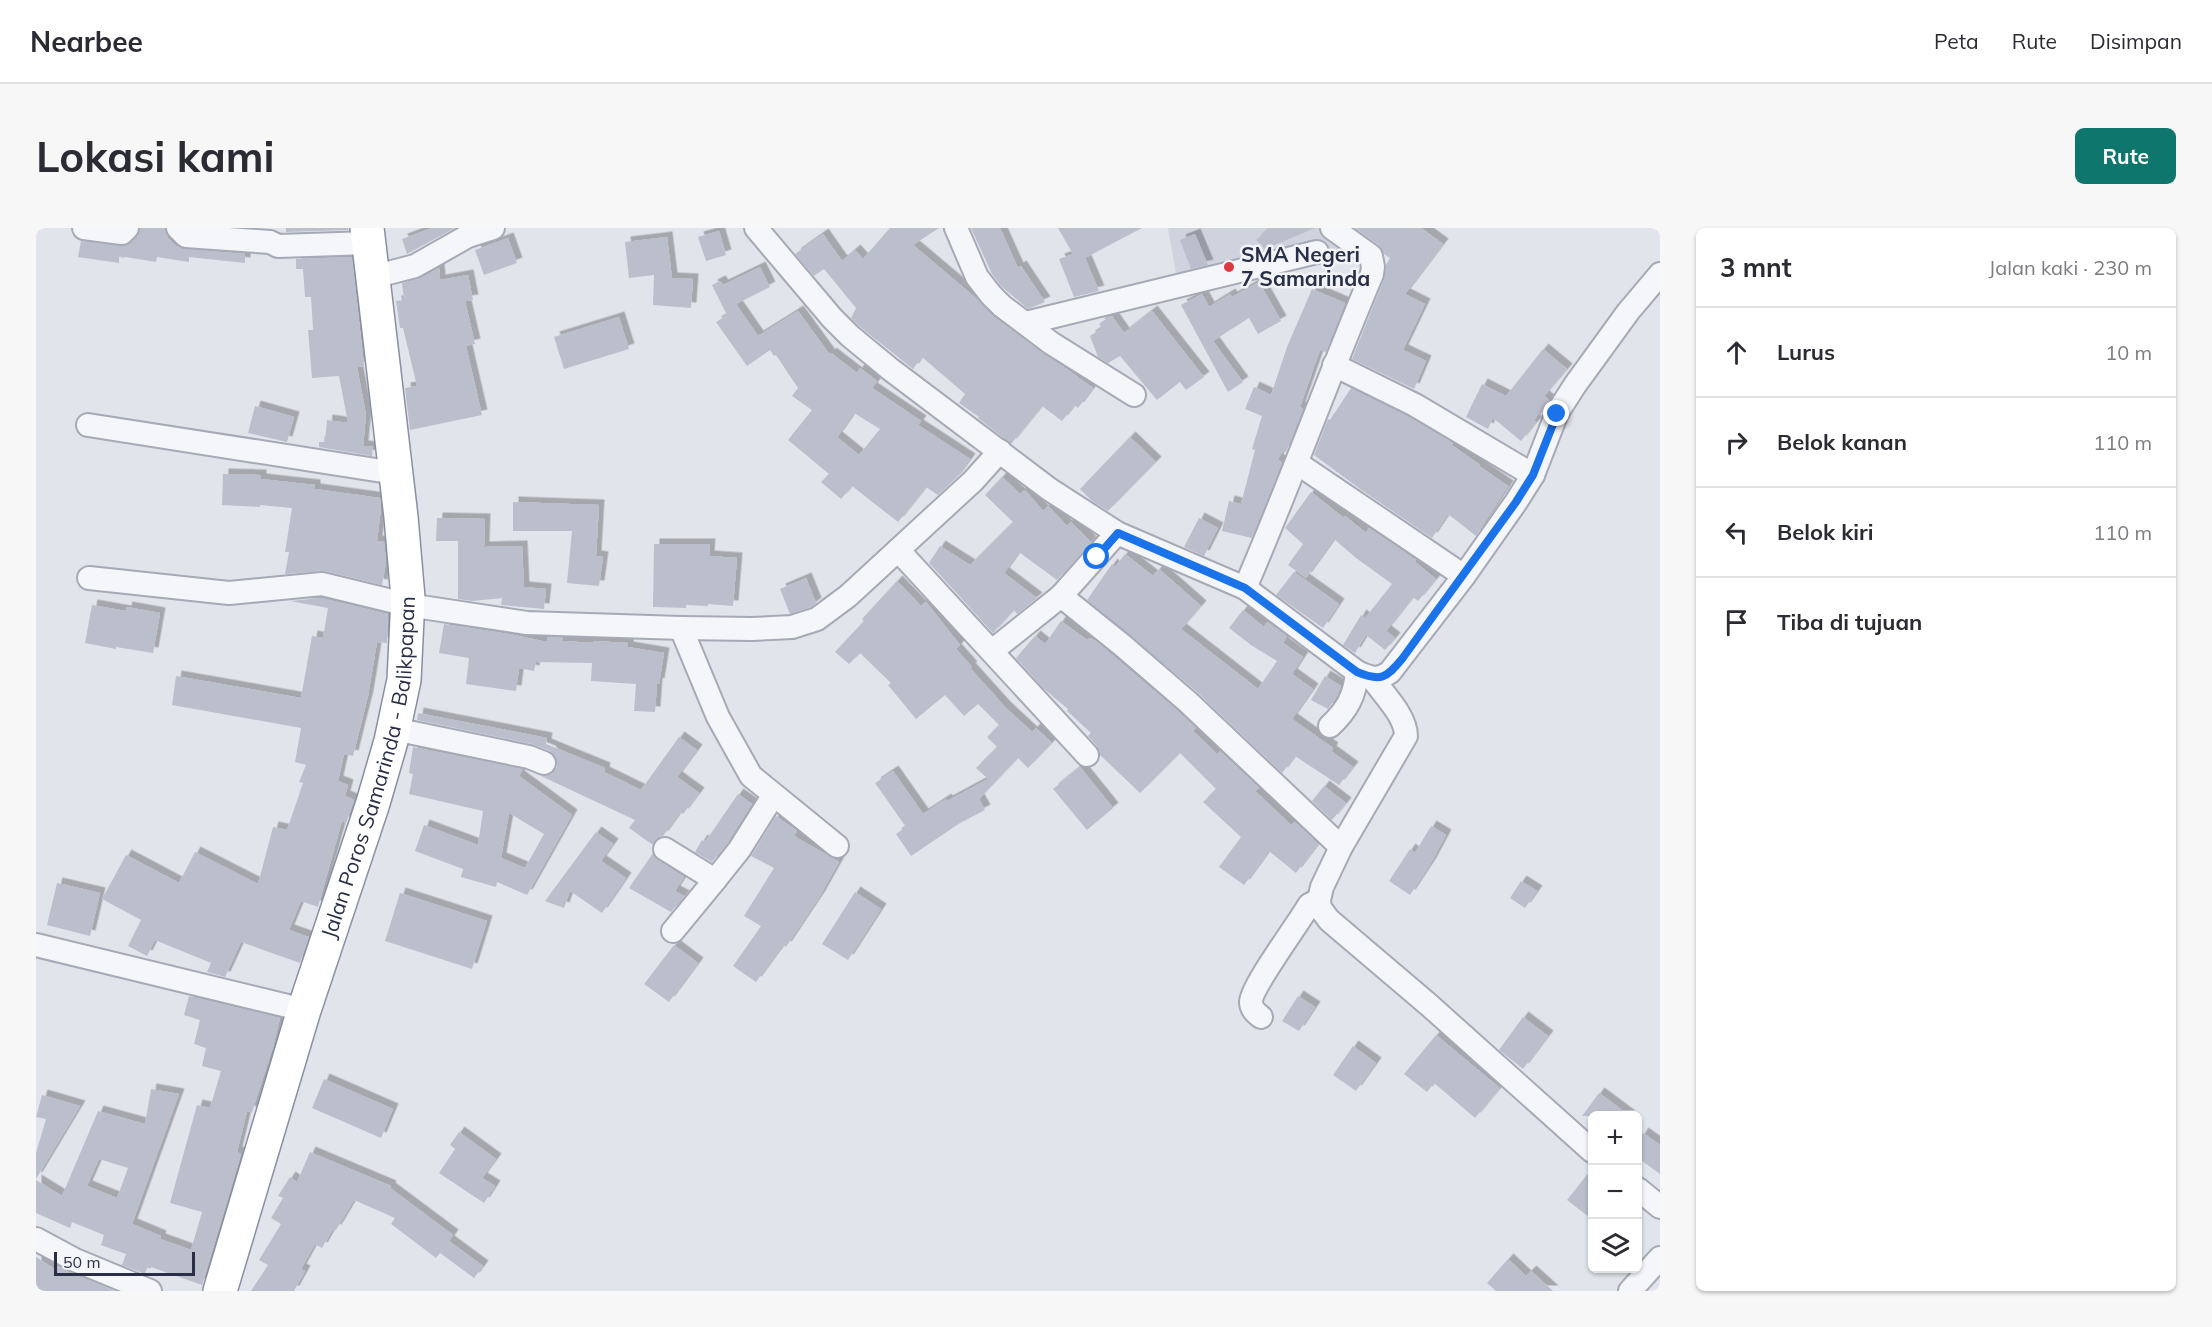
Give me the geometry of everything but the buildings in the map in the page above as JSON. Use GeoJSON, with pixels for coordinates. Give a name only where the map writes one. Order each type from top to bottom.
{"type":"FeatureCollection","features":[{"type":"Feature","properties":{"kind":"highway","name":"Jalan Poros Samarinda - Balikpapan"},"geometry":{"type":"LineString","coordinates":[[220,1291],[304,1010],[373,803],[394,729],[404,680],[408,605],[401,517],[368,235]]}},
{"type":"Feature","properties":{"kind":"street"},"geometry":{"type":"LineString","coordinates":[[84,228],[122,233],[127,228]]}},
{"type":"Feature","properties":{"kind":"street"},"geometry":{"type":"LineString","coordinates":[[178,228],[186,236],[270,242],[278,246],[368,235]]}},
{"type":"Feature","properties":{"kind":"street"},"geometry":{"type":"LineString","coordinates":[[373,276],[415,266],[468,236],[493,228]]}},
{"type":"Feature","properties":{"kind":"street"},"geometry":{"type":"LineString","coordinates":[[756,228],[850,336],[890,369],[1065,500],[1118,533],[1245,588],[1364,675],[1402,720],[1406,736],[1341,847],[1322,887],[1320,908],[1329,920],[1430,1005],[1588,1147]]}},
{"type":"Feature","properties":{"kind":"street"},"geometry":{"type":"LineString","coordinates":[[956,228],[977,277],[1002,306],[1051,343],[1134,395]]}},
{"type":"Feature","properties":{"kind":"street"},"geometry":{"type":"LineString","coordinates":[[1245,588],[1285,495],[1373,267],[1371,256],[1332,228]]}},
{"type":"Feature","properties":{"kind":"street"},"geometry":{"type":"LineString","coordinates":[[1026,322],[1317,252]]}},
{"type":"Feature","properties":{"kind":"street"},"geometry":{"type":"LineString","coordinates":[[1364,675],[1384,677],[1390,672],[1464,576],[1533,475],[1557,414],[1575,385],[1628,312],[1660,274]]}},
{"type":"Feature","properties":{"kind":"street"},"geometry":{"type":"LineString","coordinates":[[1334,365],[1414,405],[1533,475]]}},
{"type":"Feature","properties":{"kind":"street"},"geometry":{"type":"LineString","coordinates":[[88,425],[395,473]]}},
{"type":"Feature","properties":{"kind":"street"},"geometry":{"type":"LineString","coordinates":[[89,578],[229,593],[322,584],[408,605],[527,623],[681,628],[792,627],[805,624],[834,608],[973,481],[1000,450]]}},
{"type":"Feature","properties":{"kind":"street"},"geometry":{"type":"LineString","coordinates":[[1297,463],[1464,576]]}},
{"type":"Feature","properties":{"kind":"street"},"geometry":{"type":"LineString","coordinates":[[992,651],[1061,596],[1118,533]]}},
{"type":"Feature","properties":{"kind":"street"},"geometry":{"type":"LineString","coordinates":[[898,550],[1087,755]]}},
{"type":"Feature","properties":{"kind":"street"},"geometry":{"type":"LineString","coordinates":[[1061,596],[1188,702],[1341,847]]}},
{"type":"Feature","properties":{"kind":"street"},"geometry":{"type":"LineString","coordinates":[[681,628],[718,717],[751,776],[837,846]]}},
{"type":"Feature","properties":{"kind":"street"},"geometry":{"type":"LineString","coordinates":[[1330,726],[1348,706],[1364,675]]}},
{"type":"Feature","properties":{"kind":"street"},"geometry":{"type":"LineString","coordinates":[[394,729],[529,757],[544,763]]}},
{"type":"Feature","properties":{"kind":"street"},"geometry":{"type":"LineString","coordinates":[[673,931],[739,850],[773,796]]}},
{"type":"Feature","properties":{"kind":"street"},"geometry":{"type":"LineString","coordinates":[[665,849],[715,880]]}},
{"type":"Feature","properties":{"kind":"street"},"geometry":{"type":"LineString","coordinates":[[1261,1017],[1252,1008],[1251,1000],[1259,982],[1309,905],[1319,900]]}},
{"type":"Feature","properties":{"kind":"street"},"geometry":{"type":"LineString","coordinates":[[36,945],[304,1010]]}},
{"type":"Feature","properties":{"kind":"street"},"geometry":{"type":"LineString","coordinates":[[1642,1192],[1660,1207]]}},
{"type":"Feature","properties":{"kind":"street"},"geometry":{"type":"LineString","coordinates":[[36,1239],[75,1260],[150,1291]]}},
{"type":"Feature","properties":{"kind":"street"},"geometry":{"type":"LineString","coordinates":[[1630,1291],[1660,1258]]}},
{"type":"Feature","properties":{"kind":"shaded area","name":"SMA Negeri 7 Samarinda"},"geometry":{"type":"Polygon","coordinates":[[[1168,228],[1383,228],[1387,249],[1178,285],[1168,228]]]}},
{"type":"Feature","properties":{"kind":"place","name":"SMA Negeri 7 Samarinda"},"geometry":{"type":"Point","coordinates":[1229,267]}},
{"type":"Feature","properties":{"kind":"route"},"geometry":{"type":"LineString","coordinates":[[1097,557],[1118,533],[1245,588],[1357,672],[1372,678],[1384,677],[1402,659],[1516,502],[1533,475],[1544,442],[1557,414]]}}]}
